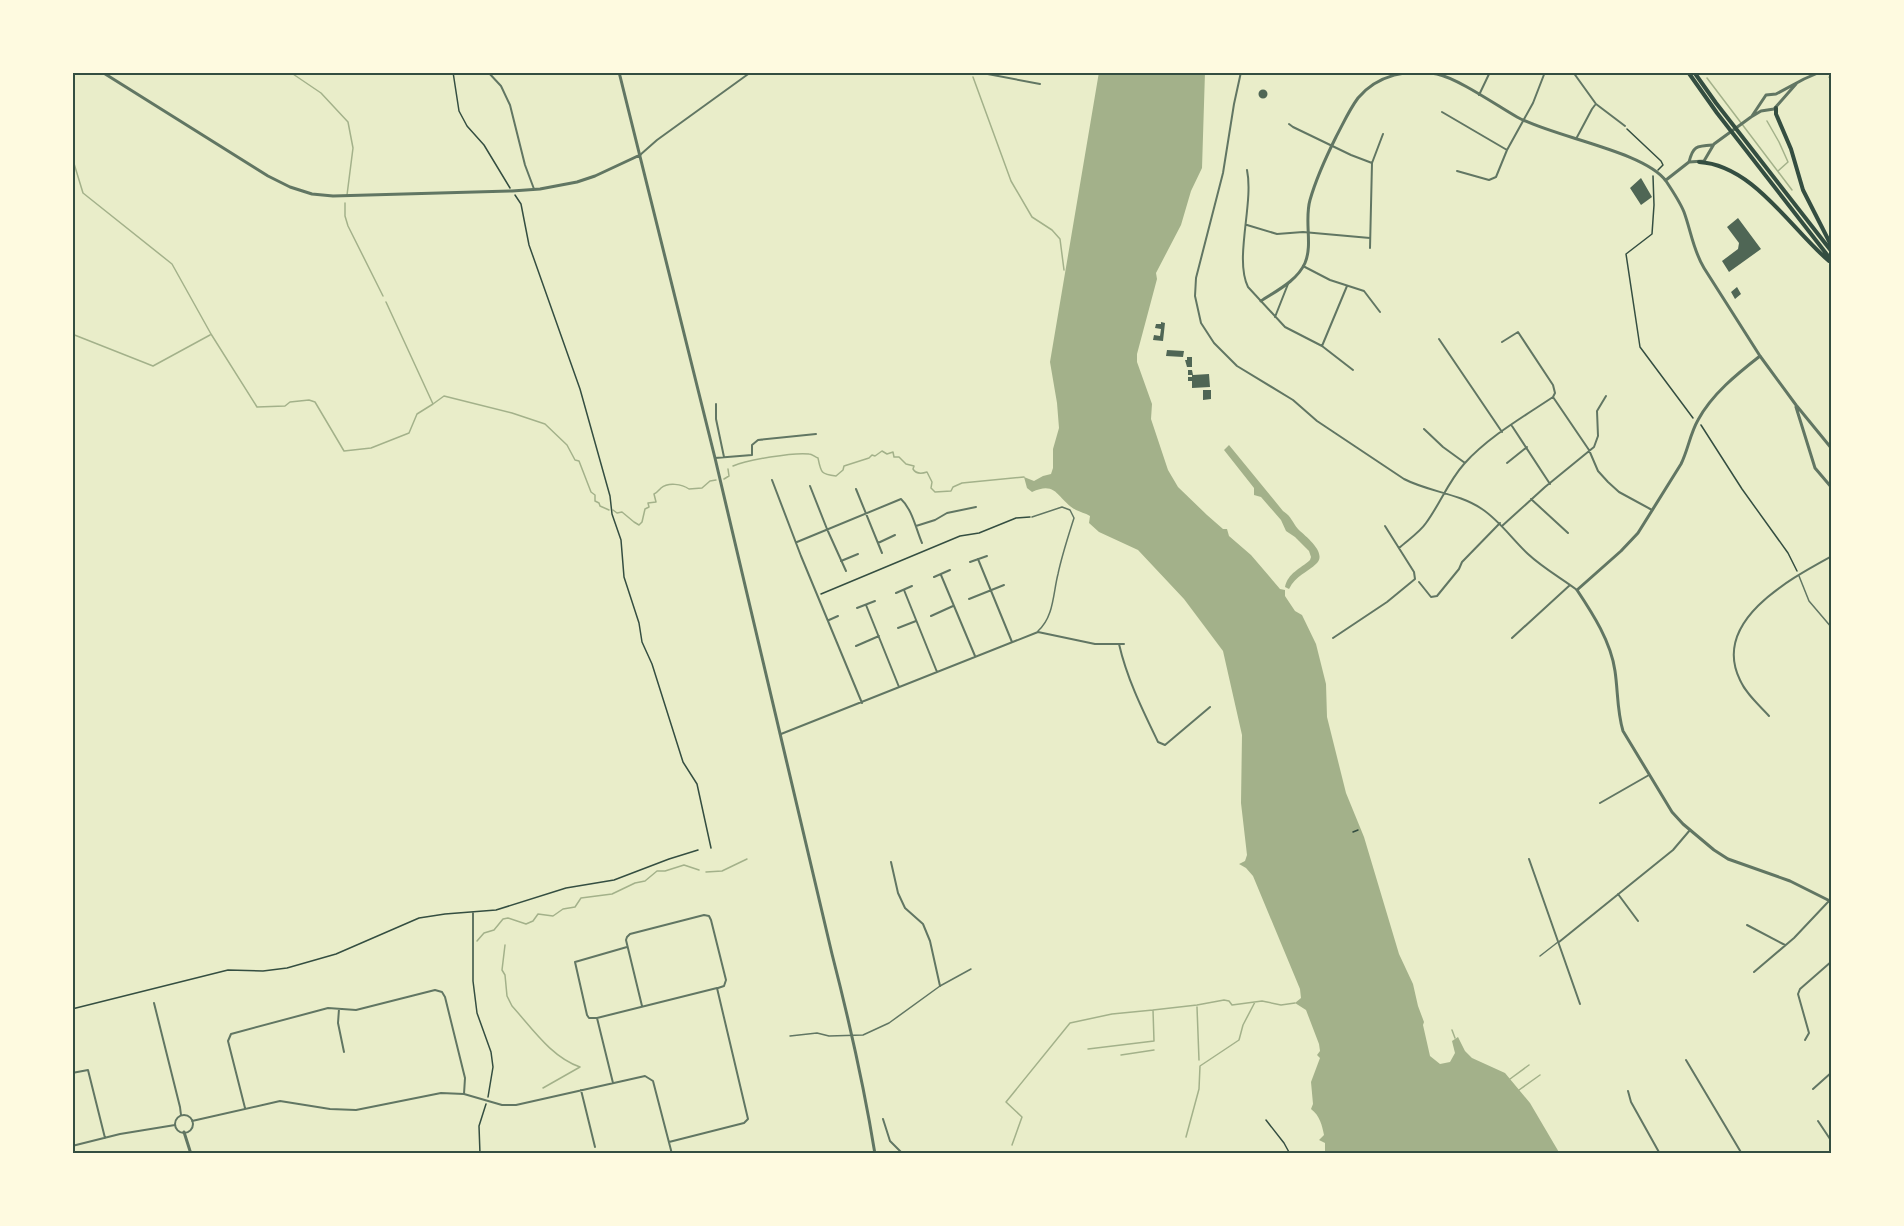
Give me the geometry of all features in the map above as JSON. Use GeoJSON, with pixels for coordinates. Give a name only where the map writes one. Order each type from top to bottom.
{"type":"FeatureCollection","features":[{"type":"Feature","properties":{"kind":"highway"},"geometry":{"type":"LineString","coordinates":[[1688,72],[1731,132],[1832,262]]}},
{"type":"Feature","properties":{"kind":"highway"},"geometry":{"type":"LineString","coordinates":[[1694,72],[1832,252]]}},
{"type":"Feature","properties":{"kind":"highway"},"geometry":{"type":"LineString","coordinates":[[1777,106],[1776,114],[1791,149],[1803,190],[1832,247]]}},
{"type":"Feature","properties":{"kind":"highway"},"geometry":{"type":"LineString","coordinates":[[1699,162],[1723,167],[1757,190],[1781,211],[1818,252],[1832,262]]}},
{"type":"Feature","properties":{"kind":"street"},"geometry":{"type":"LineString","coordinates":[[102,72],[268,176],[290,187],[312,194],[354,197],[512,191],[577,182],[640,155],[657,140],[751,72]]}},
{"type":"Feature","properties":{"kind":"street"},"geometry":{"type":"LineString","coordinates":[[488,72],[501,86],[510,105],[525,165],[534,189]]}},
{"type":"Feature","properties":{"kind":"street"},"geometry":{"type":"LineString","coordinates":[[619,72],[715,458],[853,1035],[875,1154]]}},
{"type":"Feature","properties":{"kind":"street"},"geometry":{"type":"LineString","coordinates":[[977,72],[1040,84]]}},
{"type":"Feature","properties":{"kind":"street"},"geometry":{"type":"LineString","coordinates":[[1241,72],[1223,173],[1196,278],[1195,296],[1201,323],[1214,343],[1238,366],[1293,400],[1317,421],[1404,479],[1416,486],[1465,500],[1481,508],[1501,524],[1528,554],[1577,590],[1611,652],[1619,719],[1627,739],[1672,812],[1690,830],[1728,859],[1790,881],[1832,902]]}},
{"type":"Feature","properties":{"kind":"street"},"geometry":{"type":"LineString","coordinates":[[1479,95],[1490,72]]}},
{"type":"Feature","properties":{"kind":"street"},"geometry":{"type":"LineString","coordinates":[[1457,171],[1489,180],[1498,175],[1507,150],[1533,103],[1545,72]]}},
{"type":"Feature","properties":{"kind":"street"},"geometry":{"type":"LineString","coordinates":[[1569,72],[1577,77]]}},
{"type":"Feature","properties":{"kind":"street"},"geometry":{"type":"LineString","coordinates":[[1574,72],[1596,104],[1625,126]]}},
{"type":"Feature","properties":{"kind":"street"},"geometry":{"type":"LineString","coordinates":[[1750,118],[1768,94],[1773,95],[1820,72]]}},
{"type":"Feature","properties":{"kind":"street"},"geometry":{"type":"LineString","coordinates":[[1261,302],[1289,282],[1303,266],[1308,253],[1306,223],[1309,202],[1332,145],[1360,95],[1371,86],[1396,73],[1437,74],[1455,81],[1538,127],[1638,161],[1665,180],[1683,211],[1699,259],[1760,356],[1832,449]]}},
{"type":"Feature","properties":{"kind":"street"},"geometry":{"type":"LineString","coordinates":[[1665,180],[1689,162],[1704,161],[1715,143],[1761,111],[1772,110],[1796,84]]}},
{"type":"Feature","properties":{"kind":"street"},"geometry":{"type":"LineString","coordinates":[[1773,95],[1777,106]]}},
{"type":"Feature","properties":{"kind":"street"},"geometry":{"type":"LineString","coordinates":[[1576,139],[1596,104]]}},
{"type":"Feature","properties":{"kind":"street"},"geometry":{"type":"LineString","coordinates":[[1442,112],[1507,150]]}},
{"type":"Feature","properties":{"kind":"street"},"geometry":{"type":"LineString","coordinates":[[1289,124],[1372,163]]}},
{"type":"Feature","properties":{"kind":"street"},"geometry":{"type":"LineString","coordinates":[[1370,248],[1372,163],[1383,134]]}},
{"type":"Feature","properties":{"kind":"street"},"geometry":{"type":"LineString","coordinates":[[1689,162],[1692,150],[1696,147],[1715,143]]}},
{"type":"Feature","properties":{"kind":"street"},"geometry":{"type":"LineString","coordinates":[[1691,154],[1693,160],[1699,162]]}},
{"type":"Feature","properties":{"kind":"street"},"geometry":{"type":"LineString","coordinates":[[1247,170],[1243,263],[1245,281],[1251,291],[1288,330],[1322,346],[1353,370]]}},
{"type":"Feature","properties":{"kind":"street"},"geometry":{"type":"LineString","coordinates":[[1246,225],[1277,234],[1307,233],[1370,238]]}},
{"type":"Feature","properties":{"kind":"street"},"geometry":{"type":"LineString","coordinates":[[1303,266],[1330,280],[1366,292],[1380,312]]}},
{"type":"Feature","properties":{"kind":"street"},"geometry":{"type":"LineString","coordinates":[[1275,317],[1289,282]]}},
{"type":"Feature","properties":{"kind":"street"},"geometry":{"type":"LineString","coordinates":[[1322,346],[1347,286]]}},
{"type":"Feature","properties":{"kind":"street"},"geometry":{"type":"LineString","coordinates":[[1400,548],[1424,526],[1448,484],[1465,463],[1502,432],[1553,397],[1555,393],[1553,385],[1518,332],[1502,342]]}},
{"type":"Feature","properties":{"kind":"street"},"geometry":{"type":"LineString","coordinates":[[1439,339],[1502,432]]}},
{"type":"Feature","properties":{"kind":"street"},"geometry":{"type":"LineString","coordinates":[[1577,590],[1638,533],[1681,464],[1697,422],[1721,389],[1760,356]]}},
{"type":"Feature","properties":{"kind":"street"},"geometry":{"type":"LineString","coordinates":[[1419,582],[1431,597],[1437,596],[1464,560],[1501,524],[1594,447],[1598,436],[1597,411],[1606,396]]}},
{"type":"Feature","properties":{"kind":"street"},"geometry":{"type":"LineString","coordinates":[[1553,397],[1589,450],[1598,471],[1619,492],[1652,510]]}},
{"type":"Feature","properties":{"kind":"street"},"geometry":{"type":"LineString","coordinates":[[716,404],[716,419],[724,457]]}},
{"type":"Feature","properties":{"kind":"street"},"geometry":{"type":"LineString","coordinates":[[1796,405],[1815,468],[1832,488]]}},
{"type":"Feature","properties":{"kind":"street"},"geometry":{"type":"LineString","coordinates":[[1512,425],[1550,484]]}},
{"type":"Feature","properties":{"kind":"street"},"geometry":{"type":"LineString","coordinates":[[1424,429],[1465,463]]}},
{"type":"Feature","properties":{"kind":"street"},"geometry":{"type":"LineString","coordinates":[[715,458],[752,455],[752,445],[758,440],[816,434]]}},
{"type":"Feature","properties":{"kind":"street"},"geometry":{"type":"LineString","coordinates":[[1507,463],[1527,447]]}},
{"type":"Feature","properties":{"kind":"street"},"geometry":{"type":"LineString","coordinates":[[772,480],[862,703]]}},
{"type":"Feature","properties":{"kind":"street"},"geometry":{"type":"LineString","coordinates":[[810,486],[846,571]]}},
{"type":"Feature","properties":{"kind":"street"},"geometry":{"type":"LineString","coordinates":[[856,489],[882,553]]}},
{"type":"Feature","properties":{"kind":"street"},"geometry":{"type":"LineString","coordinates":[[797,542],[826,528],[901,499],[905,502],[922,543]]}},
{"type":"Feature","properties":{"kind":"street"},"geometry":{"type":"LineString","coordinates":[[1531,499],[1568,533]]}},
{"type":"Feature","properties":{"kind":"street"},"geometry":{"type":"LineString","coordinates":[[916,526],[935,520],[947,513],[976,507]]}},
{"type":"Feature","properties":{"kind":"street"},"geometry":{"type":"LineString","coordinates":[[1333,638],[1388,602],[1416,577],[1385,526]]}},
{"type":"Feature","properties":{"kind":"street"},"geometry":{"type":"LineString","coordinates":[[878,543],[895,536]]}},
{"type":"Feature","properties":{"kind":"street"},"geometry":{"type":"LineString","coordinates":[[841,561],[858,554]]}},
{"type":"Feature","properties":{"kind":"street"},"geometry":{"type":"LineString","coordinates":[[970,562],[987,556]]}},
{"type":"Feature","properties":{"kind":"street"},"geometry":{"type":"LineString","coordinates":[[1768,716],[1740,680],[1734,659],[1735,641],[1741,625],[1751,613],[1799,576],[1832,556]]}},
{"type":"Feature","properties":{"kind":"street"},"geometry":{"type":"LineString","coordinates":[[978,559],[1012,642]]}},
{"type":"Feature","properties":{"kind":"street"},"geometry":{"type":"LineString","coordinates":[[934,577],[950,570]]}},
{"type":"Feature","properties":{"kind":"street"},"geometry":{"type":"LineString","coordinates":[[941,574],[975,656]]}},
{"type":"Feature","properties":{"kind":"street"},"geometry":{"type":"LineString","coordinates":[[969,599],[1004,585]]}},
{"type":"Feature","properties":{"kind":"street"},"geometry":{"type":"LineString","coordinates":[[1512,638],[1570,585]]}},
{"type":"Feature","properties":{"kind":"street"},"geometry":{"type":"LineString","coordinates":[[896,593],[912,586]]}},
{"type":"Feature","properties":{"kind":"street"},"geometry":{"type":"LineString","coordinates":[[904,590],[937,672]]}},
{"type":"Feature","properties":{"kind":"street"},"geometry":{"type":"LineString","coordinates":[[857,608],[875,601]]}},
{"type":"Feature","properties":{"kind":"street"},"geometry":{"type":"LineString","coordinates":[[866,605],[899,687]]}},
{"type":"Feature","properties":{"kind":"street"},"geometry":{"type":"LineString","coordinates":[[931,616],[953,606]]}},
{"type":"Feature","properties":{"kind":"street"},"geometry":{"type":"LineString","coordinates":[[828,620],[838,616]]}},
{"type":"Feature","properties":{"kind":"street"},"geometry":{"type":"LineString","coordinates":[[898,628],[916,621]]}},
{"type":"Feature","properties":{"kind":"street"},"geometry":{"type":"LineString","coordinates":[[781,734],[1038,632],[1095,644],[1124,644]]}},
{"type":"Feature","properties":{"kind":"street"},"geometry":{"type":"LineString","coordinates":[[856,645],[879,636]]}},
{"type":"Feature","properties":{"kind":"street"},"geometry":{"type":"LineString","coordinates":[[1119,644],[1127,672],[1158,742],[1165,745],[1210,707]]}},
{"type":"Feature","properties":{"kind":"street"},"geometry":{"type":"LineString","coordinates":[[1600,803],[1649,775]]}},
{"type":"Feature","properties":{"kind":"street"},"geometry":{"type":"LineString","coordinates":[[1559,942],[1673,850],[1690,830]]}},
{"type":"Feature","properties":{"kind":"street"},"geometry":{"type":"LineString","coordinates":[[1530,859],[1580,1004]]}},
{"type":"Feature","properties":{"kind":"street"},"geometry":{"type":"LineString","coordinates":[[891,862],[898,893],[905,908],[923,924],[930,941],[940,986]]}},
{"type":"Feature","properties":{"kind":"street"},"geometry":{"type":"LineString","coordinates":[[1618,894],[1638,921]]}},
{"type":"Feature","properties":{"kind":"street"},"geometry":{"type":"LineString","coordinates":[[1754,972],[1828,902],[1832,902]]}},
{"type":"Feature","properties":{"kind":"street"},"geometry":{"type":"LineString","coordinates":[[627,947],[575,962],[586,1015],[591,1019],[724,986],[726,980],[711,920],[704,915],[630,934],[626,938],[642,1006]]}},
{"type":"Feature","properties":{"kind":"street"},"geometry":{"type":"LineString","coordinates":[[1747,925],[1785,945]]}},
{"type":"Feature","properties":{"kind":"street"},"geometry":{"type":"LineString","coordinates":[[1804,1040],[1809,1033],[1798,994],[1800,989],[1832,961]]}},
{"type":"Feature","properties":{"kind":"street"},"geometry":{"type":"LineString","coordinates":[[669,1142],[744,1123],[748,1119],[717,988]]}},
{"type":"Feature","properties":{"kind":"street"},"geometry":{"type":"LineString","coordinates":[[245,1108],[228,1041],[229,1035],[328,1008],[356,1010],[435,990],[442,992],[465,1078],[464,1094]]}},
{"type":"Feature","properties":{"kind":"street"},"geometry":{"type":"LineString","coordinates":[[154,1003],[181,1115]]}},
{"type":"Feature","properties":{"kind":"street"},"geometry":{"type":"LineString","coordinates":[[339,1009],[338,1023],[344,1052]]}},
{"type":"Feature","properties":{"kind":"street"},"geometry":{"type":"LineString","coordinates":[[597,1017],[613,1083]]}},
{"type":"Feature","properties":{"kind":"street"},"geometry":{"type":"LineString","coordinates":[[1686,1060],[1742,1154]]}},
{"type":"Feature","properties":{"kind":"street"},"geometry":{"type":"LineString","coordinates":[[72,1073],[88,1070],[105,1138]]}},
{"type":"Feature","properties":{"kind":"street"},"geometry":{"type":"LineString","coordinates":[[1813,1089],[1832,1072]]}},
{"type":"Feature","properties":{"kind":"street"},"geometry":{"type":"LineString","coordinates":[[192,1121],[280,1101],[330,1109],[356,1110],[441,1093],[464,1094],[502,1105],[516,1105],[645,1076],[651,1079],[672,1154]]}},
{"type":"Feature","properties":{"kind":"street"},"geometry":{"type":"LineString","coordinates":[[581,1090],[595,1148]]}},
{"type":"Feature","properties":{"kind":"street"},"geometry":{"type":"LineString","coordinates":[[1628,1091],[1631,1102],[1660,1154]]}},
{"type":"Feature","properties":{"kind":"street"},"geometry":{"type":"LineString","coordinates":[[181,1115],[189,1117],[192,1121]]}},
{"type":"Feature","properties":{"kind":"street"},"geometry":{"type":"LineString","coordinates":[[181,1115],[176,1119],[175,1125],[177,1129],[184,1132],[191,1154]]}},
{"type":"Feature","properties":{"kind":"street"},"geometry":{"type":"LineString","coordinates":[[883,1119],[890,1141],[903,1154]]}},
{"type":"Feature","properties":{"kind":"street"},"geometry":{"type":"LineString","coordinates":[[184,1132],[190,1129],[192,1121]]}},
{"type":"Feature","properties":{"kind":"street"},"geometry":{"type":"LineString","coordinates":[[1818,1121],[1832,1142]]}},
{"type":"Feature","properties":{"kind":"street"},"geometry":{"type":"LineString","coordinates":[[72,1146],[175,1125]]}},
{"type":"Feature","properties":{"kind":"lane"},"geometry":{"type":"LineString","coordinates":[[1032,517],[1062,507],[1070,510],[1074,518],[1058,575],[1055,596],[1047,620],[1038,632]]}},
{"type":"Feature","properties":{"kind":"lane"},"geometry":{"type":"LineString","coordinates":[[1799,576],[1809,601],[1832,628]]}},
{"type":"Feature","properties":{"kind":"lane"},"geometry":{"type":"LineString","coordinates":[[1540,956],[1559,942]]}},
{"type":"Feature","properties":{"kind":"lane"},"geometry":{"type":"LineString","coordinates":[[790,1036],[817,1033],[829,1036],[863,1035],[889,1023],[940,986],[971,969]]}},
{"type":"Feature","properties":{"kind":"path"},"geometry":{"type":"LineString","coordinates":[[453,72],[459,111],[467,126],[484,145],[520,204],[529,245],[580,389],[610,496],[612,514],[621,540],[624,577],[639,623],[642,642],[652,664],[683,762],[697,784],[711,848]]}},
{"type":"Feature","properties":{"kind":"path"},"geometry":{"type":"LineString","coordinates":[[1625,126],[1663,165],[1652,180],[1654,205],[1652,234],[1626,254],[1639,342],[1653,365],[1697,422],[1788,553],[1797,570]]}},
{"type":"Feature","properties":{"kind":"path"},"geometry":{"type":"LineString","coordinates":[[818,595],[960,536],[979,532],[1016,518],[1032,517]]}},
{"type":"Feature","properties":{"kind":"path"},"geometry":{"type":"LineString","coordinates":[[1353,832],[1358,830]]}},
{"type":"Feature","properties":{"kind":"path"},"geometry":{"type":"LineString","coordinates":[[72,1009],[228,970],[263,971],[287,968],[336,954],[419,918],[437,914],[496,910],[566,888],[614,880],[698,850]]}},
{"type":"Feature","properties":{"kind":"path"},"geometry":{"type":"LineString","coordinates":[[473,912],[473,981],[477,1013],[491,1052],[493,1067],[487,1101],[479,1126],[480,1154]]}},
{"type":"Feature","properties":{"kind":"path"},"geometry":{"type":"LineString","coordinates":[[1266,1120],[1290,1154]]}},
{"type":"Feature","properties":{"kind":"shaded area"},"geometry":{"type":"Polygon","coordinates":[[[1099,72],[1205,72],[1202,168],[1191,191],[1181,225],[1156,273],[1157,279],[1137,354],[1137,362],[1152,404],[1151,419],[1168,470],[1178,487],[1223,529],[1227,529],[1229,536],[1251,555],[1280,589],[1285,590],[1285,596],[1295,611],[1302,615],[1316,644],[1326,684],[1327,717],[1346,793],[1364,837],[1399,954],[1413,984],[1424,1022],[1430,1056],[1440,1064],[1450,1062],[1455,1053],[1452,1041],[1458,1037],[1465,1051],[1472,1058],[1505,1073],[1530,1103],[1560,1154],[1325,1154],[1325,1143],[1319,1140],[1324,1135],[1321,1124],[1311,1109],[1313,1104],[1311,1082],[1320,1058],[1317,1055],[1320,1051],[1319,1044],[1306,1010],[1295,1003],[1301,998],[1300,989],[1253,876],[1239,864],[1245,861],[1247,855],[1241,803],[1242,735],[1223,651],[1184,599],[1138,550],[1099,532],[1089,523],[1090,516],[1070,506],[1056,492],[1047,488],[1032,492],[1027,488],[1024,477],[1034,481],[1051,474],[1053,468],[1053,449],[1059,428],[1050,362],[1099,72]]]}},
{"type":"Feature","properties":{"kind":"shaded area"},"geometry":{"type":"Polygon","coordinates":[[[1229,445],[1317,549],[1319,559],[1317,563],[1298,577],[1289,589],[1285,587],[1292,575],[1310,560],[1309,551],[1286,531],[1281,520],[1261,497],[1254,495],[1254,488],[1224,450],[1229,445]]]}},
{"type":"Feature","properties":{"kind":"building"},"geometry":{"type":"Polygon","coordinates":[[[1263,89],[1268,94],[1263,99],[1258,94],[1263,89]]]}},
{"type":"Feature","properties":{"kind":"building"},"geometry":{"type":"Polygon","coordinates":[[[1641,178],[1652,197],[1641,205],[1630,188],[1641,178]]]}},
{"type":"Feature","properties":{"kind":"building"},"geometry":{"type":"Polygon","coordinates":[[[1738,218],[1761,249],[1729,272],[1722,261],[1738,249],[1739,243],[1727,227],[1738,218]]]}},
{"type":"Feature","properties":{"kind":"building"},"geometry":{"type":"Polygon","coordinates":[[[1737,287],[1741,294],[1735,299],[1731,292],[1737,287]]]}},
{"type":"Feature","properties":{"kind":"building"},"geometry":{"type":"Polygon","coordinates":[[[1161,322],[1165,323],[1163,341],[1153,340],[1154,335],[1160,336],[1161,329],[1155,328],[1156,324],[1161,324],[1161,322]]]}},
{"type":"Feature","properties":{"kind":"building"},"geometry":{"type":"Polygon","coordinates":[[[1167,350],[1184,351],[1183,357],[1166,356],[1167,350]]]}},
{"type":"Feature","properties":{"kind":"building"},"geometry":{"type":"Polygon","coordinates":[[[1187,357],[1192,357],[1192,367],[1187,367],[1185,360],[1187,357]]]}},
{"type":"Feature","properties":{"kind":"building"},"geometry":{"type":"Polygon","coordinates":[[[1188,370],[1192,370],[1193,375],[1209,374],[1210,387],[1192,388],[1192,381],[1188,381],[1188,377],[1192,375],[1188,375],[1188,370]]]}},
{"type":"Feature","properties":{"kind":"building"},"geometry":{"type":"Polygon","coordinates":[[[1203,390],[1211,390],[1211,399],[1203,400],[1203,390]]]}},
{"type":"Feature","properties":{"kind":"waterway"},"geometry":{"type":"LineString","coordinates":[[290,72],[321,93],[348,122],[353,148],[347,195]]}},
{"type":"Feature","properties":{"kind":"waterway"},"geometry":{"type":"LineString","coordinates":[[973,77],[1011,181],[1032,217],[1052,230],[1060,239],[1064,270]]}},
{"type":"Feature","properties":{"kind":"waterway"},"geometry":{"type":"LineString","coordinates":[[1829,77],[1832,81]]}},
{"type":"Feature","properties":{"kind":"waterway"},"geometry":{"type":"LineString","coordinates":[[1707,78],[1792,190]]}},
{"type":"Feature","properties":{"kind":"waterway"},"geometry":{"type":"LineString","coordinates":[[1767,121],[1788,162],[1778,171]]}},
{"type":"Feature","properties":{"kind":"waterway"},"geometry":{"type":"LineString","coordinates":[[72,157],[83,193],[172,264],[211,334],[257,407],[285,406],[290,402],[309,400],[315,402],[344,451],[371,448],[409,433],[417,414],[433,404]]}},
{"type":"Feature","properties":{"kind":"waterway"},"geometry":{"type":"LineString","coordinates":[[345,203],[348,226],[383,296]]}},
{"type":"Feature","properties":{"kind":"waterway"},"geometry":{"type":"LineString","coordinates":[[386,302],[433,404],[444,396],[545,424],[567,445],[575,460],[579,461],[591,492],[595,495],[595,501],[609,510]]}},
{"type":"Feature","properties":{"kind":"waterway"},"geometry":{"type":"LineString","coordinates":[[72,334],[153,366],[210,335]]}},
{"type":"Feature","properties":{"kind":"waterway"},"geometry":{"type":"LineString","coordinates":[[733,466],[770,457],[811,454],[818,458],[822,472],[836,476],[844,466],[872,455],[875,456],[882,451],[887,454],[893,452],[894,457],[899,457],[906,464],[914,466],[913,469],[917,473],[927,472],[932,482],[931,488],[935,492],[951,491],[953,487],[962,483],[1024,477]]}},
{"type":"Feature","properties":{"kind":"waterway"},"geometry":{"type":"LineString","coordinates":[[724,479],[729,476],[728,469]]}},
{"type":"Feature","properties":{"kind":"waterway"},"geometry":{"type":"LineString","coordinates":[[613,510],[617,513],[622,512],[639,525],[645,509],[649,507],[648,503],[656,502],[654,494],[664,486],[675,484],[689,489],[702,488],[710,481],[716,480]]}},
{"type":"Feature","properties":{"kind":"waterway"},"geometry":{"type":"LineString","coordinates":[[706,872],[722,871],[747,859]]}},
{"type":"Feature","properties":{"kind":"waterway"},"geometry":{"type":"LineString","coordinates":[[477,941],[484,933],[494,930],[503,919],[508,918],[526,924],[533,921],[538,914],[553,916],[563,909],[575,907],[581,898],[612,894],[635,883],[645,881],[657,871],[684,865],[699,870]]}},
{"type":"Feature","properties":{"kind":"waterway"},"geometry":{"type":"LineString","coordinates":[[505,945],[502,970],[505,975],[507,996],[512,1006],[551,1049],[580,1067],[543,1088]]}},
{"type":"Feature","properties":{"kind":"waterway"},"geometry":{"type":"LineString","coordinates":[[1088,1049],[1154,1041],[1153,1010],[1224,1000],[1229,1001],[1232,1005],[1262,1001],[1281,1005],[1295,1003]]}},
{"type":"Feature","properties":{"kind":"waterway"},"geometry":{"type":"LineString","coordinates":[[1186,1137],[1199,1089],[1200,1066],[1239,1040],[1243,1025],[1255,1002]]}},
{"type":"Feature","properties":{"kind":"waterway"},"geometry":{"type":"LineString","coordinates":[[1197,1007],[1199,1060]]}},
{"type":"Feature","properties":{"kind":"waterway"},"geometry":{"type":"LineString","coordinates":[[1012,1145],[1022,1117],[1006,1102],[1070,1023],[1112,1014],[1153,1010]]}},
{"type":"Feature","properties":{"kind":"waterway"},"geometry":{"type":"LineString","coordinates":[[1452,1030],[1455,1038]]}},
{"type":"Feature","properties":{"kind":"waterway"},"geometry":{"type":"LineString","coordinates":[[1121,1055],[1154,1050]]}},
{"type":"Feature","properties":{"kind":"waterway"},"geometry":{"type":"LineString","coordinates":[[1510,1079],[1529,1065]]}},
{"type":"Feature","properties":{"kind":"waterway"},"geometry":{"type":"LineString","coordinates":[[1519,1090],[1540,1075]]}}]}
